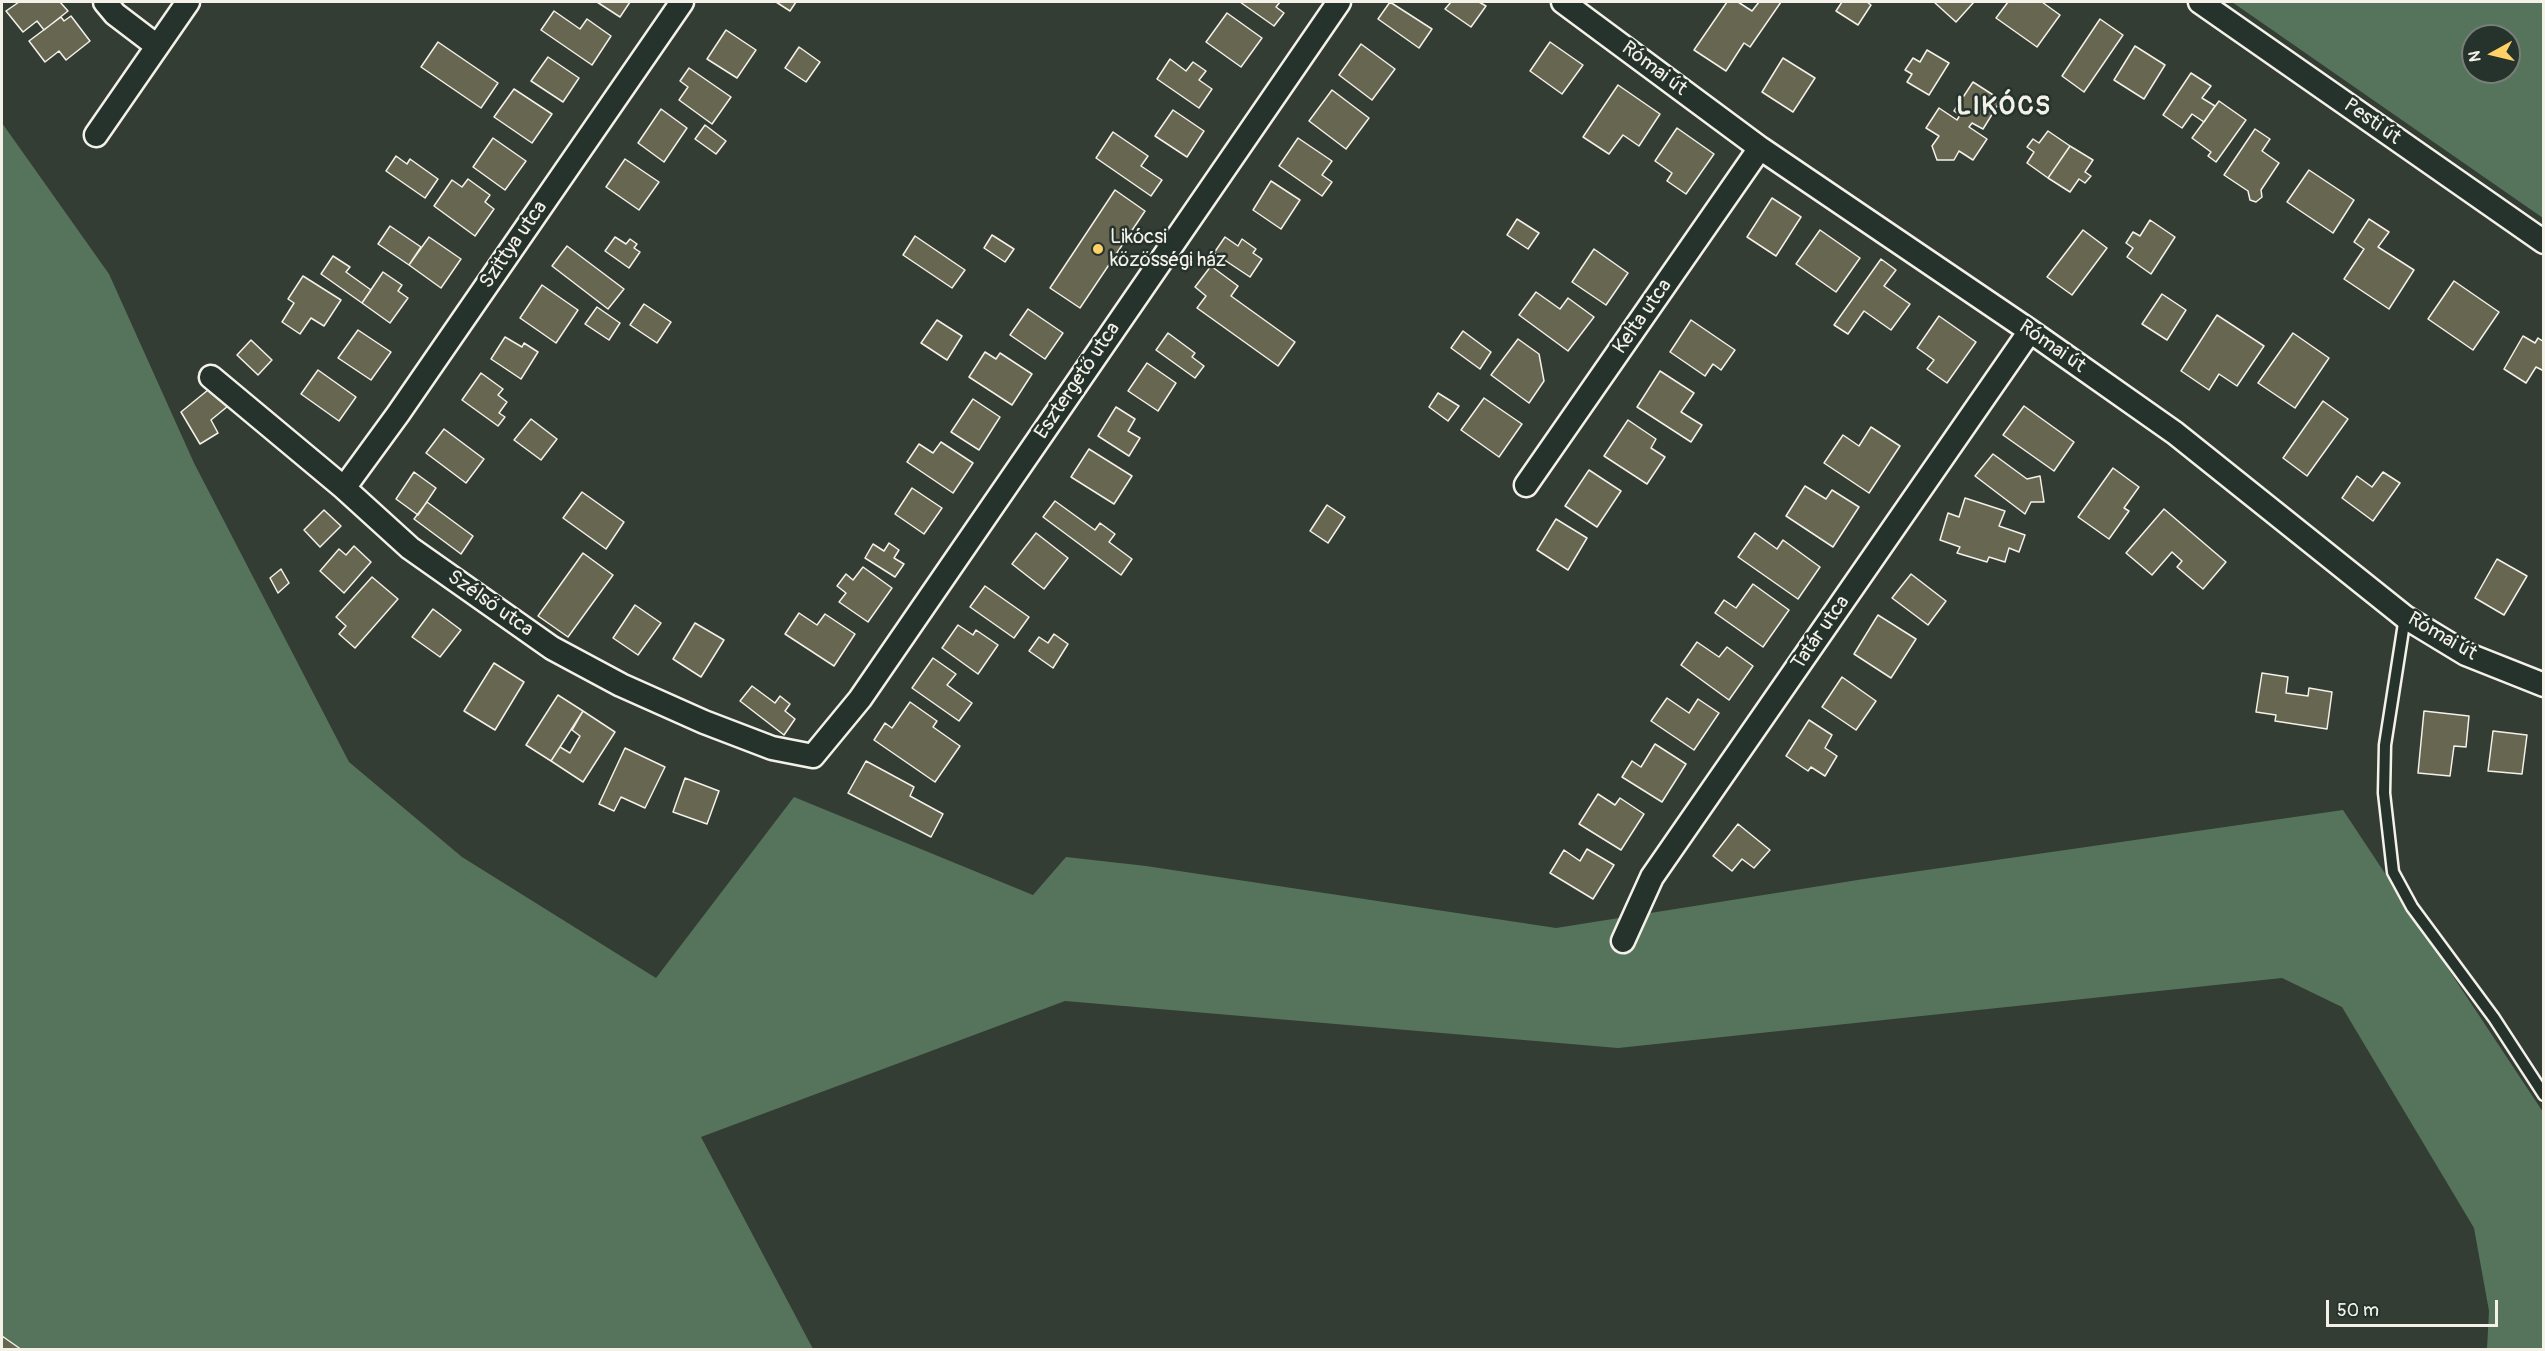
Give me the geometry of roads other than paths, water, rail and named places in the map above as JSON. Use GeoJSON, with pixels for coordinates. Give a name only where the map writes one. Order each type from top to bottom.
{"type":"FeatureCollection","features":[{"type":"Feature","properties":{"kind":"street"},"geometry":{"type":"LineString","coordinates":[[105,2],[115,14],[157,46]]}},
{"type":"Feature","properties":{"kind":"street"},"geometry":{"type":"LineString","coordinates":[[96,135],[188,2]]}},
{"type":"Feature","properties":{"kind":"street","name":"Szittya utca"},"geometry":{"type":"LineString","coordinates":[[344,488],[398,414],[682,2]]}},
{"type":"Feature","properties":{"kind":"street","name":"Esztergető utca"},"geometry":{"type":"LineString","coordinates":[[813,756],[860,699],[1339,2]]}},
{"type":"Feature","properties":{"kind":"street","name":"Római út"},"geometry":{"type":"LineString","coordinates":[[1563,2],[1760,148],[2031,331],[2175,433],[2405,617],[2466,654],[2544,685]]}},
{"type":"Feature","properties":{"kind":"street","name":"Pesti út"},"geometry":{"type":"LineString","coordinates":[[2200,2],[2544,242]]}},
{"type":"Feature","properties":{"kind":"street","name":"Kelta utca"},"geometry":{"type":"LineString","coordinates":[[1526,485],[1760,148]]}},
{"type":"Feature","properties":{"kind":"street","name":"Tatár utca"},"geometry":{"type":"LineString","coordinates":[[1623,941],[1652,877],[2031,331]]}},
{"type":"Feature","properties":{"kind":"street","name":"Szélső utca"},"geometry":{"type":"LineString","coordinates":[[211,377],[344,488],[410,548],[552,648],[621,685],[704,722],[772,748],[813,756]]}},
{"type":"Feature","properties":{"kind":"lane"},"geometry":{"type":"LineString","coordinates":[[2405,617],[2385,745],[2384,793],[2393,872],[2412,907],[2494,1018],[2544,1095]]}},
{"type":"Feature","properties":{"kind":"place","name":"Likócsi közösségi ház"},"geometry":{"type":"Point","coordinates":[1098,249]}},
{"type":"Feature","properties":{"kind":"district","name":"LIKÓCS"},"geometry":{"type":"Point","coordinates":[2004,107]}}]}
